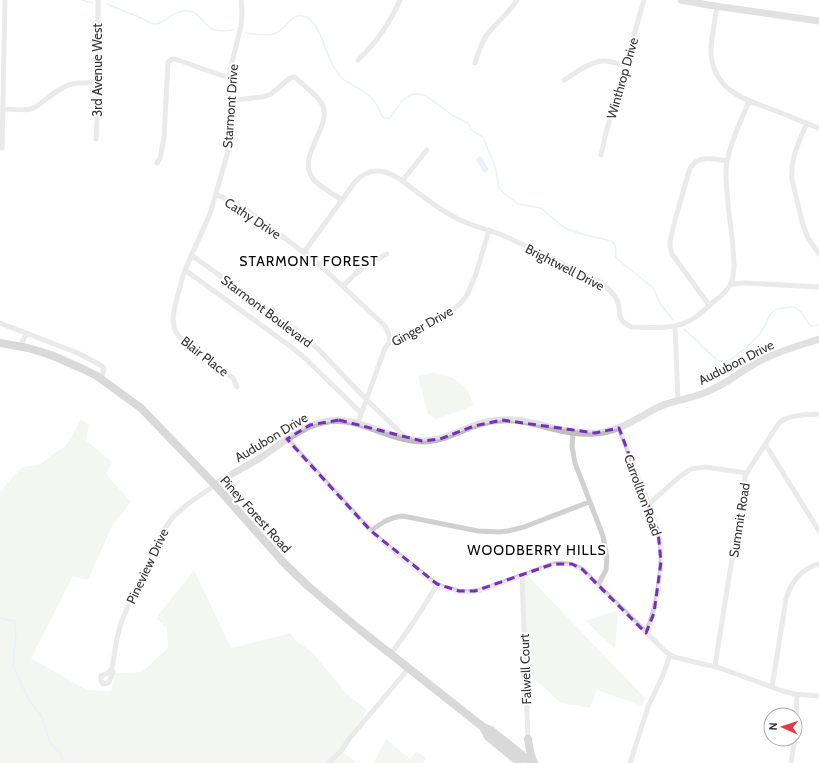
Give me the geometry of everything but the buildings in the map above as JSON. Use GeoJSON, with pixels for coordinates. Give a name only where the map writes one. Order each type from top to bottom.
{"type":"FeatureCollection","features":[{"type":"Feature","properties":{"kind":"main road","name":"Piney Forest Road"},"geometry":{"type":"LineString","coordinates":[[0,343],[20,346],[51,355],[67,362],[97,376],[141,408],[215,485],[284,563],[309,588],[483,727],[491,730],[528,760]]}},
{"type":"Feature","properties":{"kind":"main road","name":"Piney Forest Road"},"geometry":{"type":"LineString","coordinates":[[483,727],[488,737],[493,742],[498,742],[516,756],[528,760]]}},
{"type":"Feature","properties":{"kind":"main road"},"geometry":{"type":"LineString","coordinates":[[508,744],[522,746],[528,739]]}},
{"type":"Feature","properties":{"kind":"main road"},"geometry":{"type":"LineString","coordinates":[[528,739],[532,759],[528,760]]}},
{"type":"Feature","properties":{"kind":"street"},"geometry":{"type":"LineString","coordinates":[[2,148],[5,0]]}},
{"type":"Feature","properties":{"kind":"street","name":"3rd Avenue West"},"geometry":{"type":"LineString","coordinates":[[96,139],[98,0]]}},
{"type":"Feature","properties":{"kind":"street","name":"Starmont Drive"},"geometry":{"type":"LineString","coordinates":[[191,256],[210,214],[227,155],[230,132],[229,78],[241,26],[241,0]]}},
{"type":"Feature","properties":{"kind":"street"},"geometry":{"type":"LineString","coordinates":[[358,60],[383,32],[400,0]]}},
{"type":"Feature","properties":{"kind":"street"},"geometry":{"type":"LineString","coordinates":[[475,63],[481,46],[490,31],[512,8],[517,0]]}},
{"type":"Feature","properties":{"kind":"street","name":"Winthrop Drive"},"geometry":{"type":"LineString","coordinates":[[601,155],[644,0]]}},
{"type":"Feature","properties":{"kind":"street"},"geometry":{"type":"LineString","coordinates":[[680,0],[819,21]]}},
{"type":"Feature","properties":{"kind":"street"},"geometry":{"type":"LineString","coordinates":[[717,6],[711,49],[713,65],[719,78],[727,88],[749,101],[819,128]]}},
{"type":"Feature","properties":{"kind":"street"},"geometry":{"type":"LineString","coordinates":[[157,163],[160,158],[164,138],[168,62],[175,59],[229,78]]}},
{"type":"Feature","properties":{"kind":"street"},"geometry":{"type":"LineString","coordinates":[[564,80],[599,62],[610,62],[626,66]]}},
{"type":"Feature","properties":{"kind":"street"},"geometry":{"type":"LineString","coordinates":[[229,101],[263,97],[271,94],[290,78],[296,78],[319,99],[325,112],[323,123],[310,154],[308,165],[311,175],[316,182],[342,200]]}},
{"type":"Feature","properties":{"kind":"street"},"geometry":{"type":"LineString","coordinates":[[3,109],[31,109],[70,84],[80,82],[98,83]]}},
{"type":"Feature","properties":{"kind":"street"},"geometry":{"type":"LineString","coordinates":[[749,101],[733,141],[726,170],[734,264],[730,285],[746,283],[819,287]]}},
{"type":"Feature","properties":{"kind":"street"},"geometry":{"type":"LineString","coordinates":[[807,123],[792,159],[791,173],[803,225],[808,238],[819,254]]}},
{"type":"Feature","properties":{"kind":"street"},"geometry":{"type":"LineString","coordinates":[[402,182],[427,150]]}},
{"type":"Feature","properties":{"kind":"street"},"geometry":{"type":"LineString","coordinates":[[709,306],[672,254],[670,242],[692,164],[703,158],[727,161]]}},
{"type":"Feature","properties":{"kind":"street","name":"Brightwell Drive"},"geometry":{"type":"LineString","coordinates":[[304,252],[358,178],[368,172],[384,171],[393,175],[429,201],[458,219],[516,241],[602,283],[612,293],[618,304],[619,315],[628,326],[675,326],[689,321],[709,306],[727,290],[730,285]]}},
{"type":"Feature","properties":{"kind":"street","name":"Cathy Drive"},"geometry":{"type":"LineString","coordinates":[[216,194],[247,210],[324,268],[385,326],[390,342]]}},
{"type":"Feature","properties":{"kind":"street","name":"Ginger Drive"},"geometry":{"type":"LineString","coordinates":[[358,423],[385,348],[390,342],[447,314],[464,299],[472,286],[489,230]]}},
{"type":"Feature","properties":{"kind":"street"},"geometry":{"type":"LineString","coordinates":[[343,286],[359,270],[387,254]]}},
{"type":"Feature","properties":{"kind":"street","name":"Blair Place"},"geometry":{"type":"LineString","coordinates":[[191,256],[185,270],[175,306],[173,318],[174,327],[183,341],[233,378],[237,387]]}},
{"type":"Feature","properties":{"kind":"street","name":"Starmont Boulevard"},"geometry":{"type":"LineString","coordinates":[[191,256],[296,330],[318,349],[408,440]]}},
{"type":"Feature","properties":{"kind":"street","name":"Starmont Boulevard"},"geometry":{"type":"LineString","coordinates":[[185,270],[290,346],[307,360],[361,413]]}},
{"type":"Feature","properties":{"kind":"street"},"geometry":{"type":"LineString","coordinates":[[0,323],[78,354],[102,366],[104,369],[101,379]]}},
{"type":"Feature","properties":{"kind":"street"},"geometry":{"type":"LineString","coordinates":[[675,326],[678,400]]}},
{"type":"Feature","properties":{"kind":"street"},"geometry":{"type":"LineString","coordinates":[[20,346],[27,333]]}},
{"type":"Feature","properties":{"kind":"street","name":"Audubon Drive"},"geometry":{"type":"LineString","coordinates":[[215,485],[260,458],[303,428],[318,422],[339,420],[358,423],[408,440],[422,441],[440,439],[474,426],[502,420],[522,421],[573,432],[595,433],[619,428],[656,409],[678,400],[705,393],[771,355],[819,339]]}},
{"type":"Feature","properties":{"kind":"street","name":"Summit Road"},"geometry":{"type":"LineString","coordinates":[[716,666],[747,473],[779,423],[790,417],[819,414]]}},
{"type":"Feature","properties":{"kind":"street","name":"Carrollton Road"},"geometry":{"type":"LineString","coordinates":[[619,428],[658,531],[660,546],[661,562],[654,613],[646,632]]}},
{"type":"Feature","properties":{"kind":"street"},"geometry":{"type":"LineString","coordinates":[[573,432],[572,446],[575,463],[602,536],[607,558],[606,570],[598,585]]}},
{"type":"Feature","properties":{"kind":"street"},"geometry":{"type":"LineString","coordinates":[[287,440],[371,531],[437,584],[451,590],[475,591],[553,564],[567,563],[582,569],[670,655],[716,666],[783,691],[819,696]]}},
{"type":"Feature","properties":{"kind":"street"},"geometry":{"type":"LineString","coordinates":[[765,444],[819,531]]}},
{"type":"Feature","properties":{"kind":"street"},"geometry":{"type":"LineString","coordinates":[[648,505],[691,468],[705,467],[747,473]]}},
{"type":"Feature","properties":{"kind":"street","name":"Pineview Drive"},"geometry":{"type":"LineString","coordinates":[[112,668],[122,620],[163,531],[173,517],[189,503],[215,485]]}},
{"type":"Feature","properties":{"kind":"street"},"geometry":{"type":"LineString","coordinates":[[371,531],[385,521],[403,516],[478,531],[508,531],[589,502]]}},
{"type":"Feature","properties":{"kind":"street"},"geometry":{"type":"LineString","coordinates":[[772,687],[788,592],[795,578],[810,567],[819,564]]}},
{"type":"Feature","properties":{"kind":"street","name":"Falwell Court"},"geometry":{"type":"LineString","coordinates":[[522,576],[528,760]]}},
{"type":"Feature","properties":{"kind":"street"},"geometry":{"type":"LineString","coordinates":[[391,654],[418,616],[437,584]]}},
{"type":"Feature","properties":{"kind":"street"},"geometry":{"type":"LineString","coordinates":[[630,763],[648,707],[670,655]]}},
{"type":"Feature","properties":{"kind":"street"},"geometry":{"type":"LineString","coordinates":[[328,763],[341,751],[350,738],[409,668]]}},
{"type":"Feature","properties":{"kind":"street"},"geometry":{"type":"LineString","coordinates":[[791,763],[795,738],[798,694]]}},
{"type":"Feature","properties":{"kind":"highlighted area"},"geometry":{"type":"Polygon","coordinates":[[[339,420],[422,441],[440,439],[474,426],[502,420],[595,433],[619,428],[658,531],[661,562],[654,613],[646,633],[582,569],[572,564],[553,564],[475,591],[459,591],[437,584],[371,531],[287,439],[310,425],[339,420]]]}},
{"type":"Feature","properties":{"kind":"shaded area"},"geometry":{"type":"Polygon","coordinates":[[[432,373],[442,374],[455,379],[463,385],[474,406],[436,419],[428,414],[418,376],[432,373]]]}},
{"type":"Feature","properties":{"kind":"shaded area"},"geometry":{"type":"Polygon","coordinates":[[[81,419],[89,425],[86,440],[112,462],[106,474],[131,502],[113,524],[88,580],[73,576],[31,658],[87,690],[111,691],[116,673],[142,672],[168,648],[167,628],[156,618],[194,570],[231,648],[290,633],[296,641],[311,651],[346,693],[367,710],[363,717],[362,725],[341,751],[358,763],[0,763],[0,491],[2,492],[5,486],[22,467],[39,465],[65,446],[70,440],[81,419]]]}},
{"type":"Feature","properties":{"kind":"shaded area"},"geometry":{"type":"Polygon","coordinates":[[[526,574],[645,698],[642,706],[597,690],[590,708],[561,703],[525,670],[522,576],[526,574]]]}},
{"type":"Feature","properties":{"kind":"shaded area"},"geometry":{"type":"Polygon","coordinates":[[[618,610],[615,649],[586,621],[618,610]]]}},
{"type":"Feature","properties":{"kind":"shaded area"},"geometry":{"type":"Polygon","coordinates":[[[386,739],[410,759],[417,751],[426,759],[422,763],[374,763],[386,739]]]}},
{"type":"Feature","properties":{"kind":"water"},"geometry":{"type":"Polygon","coordinates":[[[481,156],[489,170],[484,173],[476,159],[481,156]]]}},
{"type":"Feature","properties":{"kind":"waterway"},"geometry":{"type":"LineString","coordinates":[[82,0],[92,3]]}},
{"type":"Feature","properties":{"kind":"waterway"},"geometry":{"type":"LineString","coordinates":[[107,4],[153,24],[162,22],[178,12],[188,11],[196,14],[208,26],[215,30],[233,30]]}},
{"type":"Feature","properties":{"kind":"waterway"},"geometry":{"type":"LineString","coordinates":[[246,33],[270,35],[281,30],[295,17],[303,16],[308,18],[317,28],[335,70],[346,82],[371,97],[384,118],[390,118],[404,99],[414,94],[419,94],[426,96],[452,115],[468,123],[471,130],[483,137],[496,169],[499,188],[505,194],[518,204],[541,208],[562,226],[570,230],[613,242],[616,258],[653,288],[661,305],[673,320]]}},
{"type":"Feature","properties":{"kind":"waterway"},"geometry":{"type":"LineString","coordinates":[[684,329],[718,361],[723,362],[730,360],[746,348],[759,335],[770,314],[777,309],[791,307],[796,308],[802,313],[810,326],[819,325]]}},
{"type":"Feature","properties":{"kind":"waterway"},"geometry":{"type":"LineString","coordinates":[[0,618],[14,621],[16,634],[13,665],[26,694],[41,715],[50,742],[61,754],[64,763]]}},
{"type":"Feature","properties":{"kind":"district","name":"STARMONT FOREST"},"geometry":{"type":"Point","coordinates":[309,261]}},
{"type":"Feature","properties":{"kind":"district","name":"WOODBERRY HILLS"},"geometry":{"type":"Point","coordinates":[537,550]}}]}
